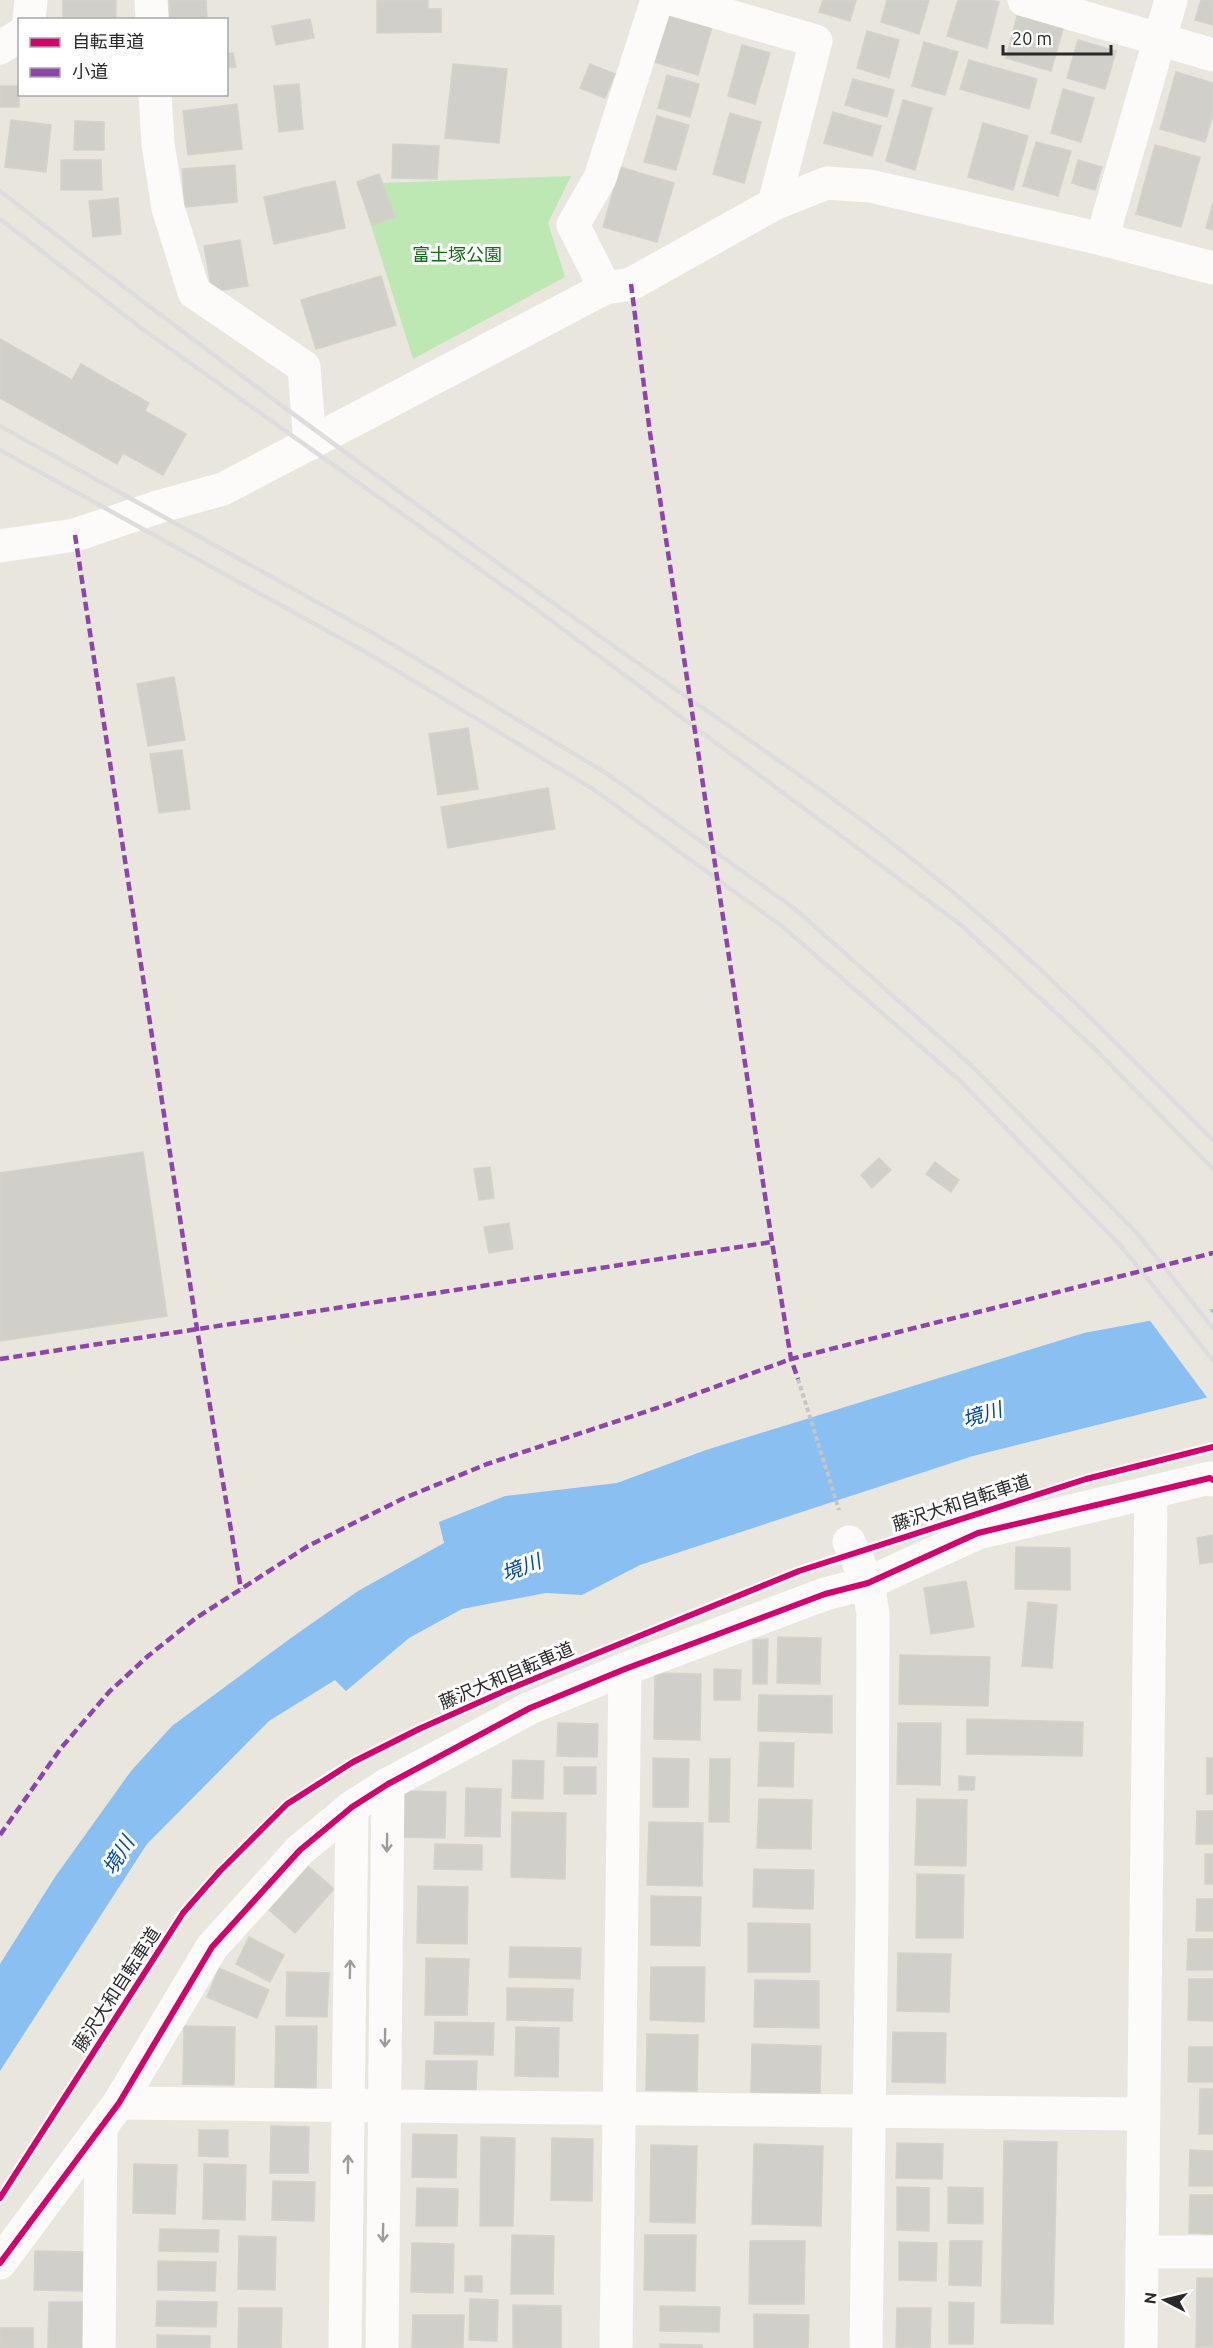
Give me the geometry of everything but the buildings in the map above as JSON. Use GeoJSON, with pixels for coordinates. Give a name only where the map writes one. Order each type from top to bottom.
{"type":"FeatureCollection","features":[{"type":"Feature","properties":{"kind":"street"},"geometry":{"type":"LineString","coordinates":[[29,18],[31,0]]}},
{"type":"Feature","properties":{"kind":"street"},"geometry":{"type":"LineString","coordinates":[[151,0],[152,18]]}},
{"type":"Feature","properties":{"kind":"street"},"geometry":{"type":"LineString","coordinates":[[605,288],[573,225],[600,178],[657,0]]}},
{"type":"Feature","properties":{"kind":"street"},"geometry":{"type":"LineString","coordinates":[[674,0],[816,41],[774,204]]}},
{"type":"Feature","properties":{"kind":"street"},"geometry":{"type":"LineString","coordinates":[[1024,0],[1213,55]]}},
{"type":"Feature","properties":{"kind":"street"},"geometry":{"type":"LineString","coordinates":[[1101,239],[1171,0]]}},
{"type":"Feature","properties":{"kind":"street"},"geometry":{"type":"LineString","coordinates":[[0,48],[18,36]]}},
{"type":"Feature","properties":{"kind":"street"},"geometry":{"type":"LineString","coordinates":[[155,96],[158,144],[168,208],[194,292],[304,367],[310,444]]}},
{"type":"Feature","properties":{"kind":"street"},"geometry":{"type":"LineString","coordinates":[[0,546],[75,535],[158,507],[223,489],[605,288],[630,284],[774,204],[827,183],[870,186],[1101,239],[1213,268]]}},
{"type":"Feature","properties":{"kind":"street"},"geometry":{"type":"LineString","coordinates":[[0,2263],[110,2116],[212,1947],[300,1850],[352,1807],[388,1784],[530,1708],[624,1669],[825,1594],[868,1583],[978,1533],[1186,1482],[1210,1478],[1213,1480]]}},
{"type":"Feature","properties":{"kind":"street"},"geometry":{"type":"LineString","coordinates":[[1141,2348],[1151,1492]]}},
{"type":"Feature","properties":{"kind":"street"},"geometry":{"type":"LineString","coordinates":[[849,1542],[868,1583],[873,1614],[866,2348]]}},
{"type":"Feature","properties":{"kind":"street"},"geometry":{"type":"LineString","coordinates":[[616,2348],[624,1669]]}},
{"type":"Feature","properties":{"kind":"street"},"geometry":{"type":"LineString","coordinates":[[382,2348],[388,1784]]}},
{"type":"Feature","properties":{"kind":"street"},"geometry":{"type":"LineString","coordinates":[[345,2348],[352,1807]]}},
{"type":"Feature","properties":{"kind":"street"},"geometry":{"type":"LineString","coordinates":[[110,2116],[348,2105],[1143,2114]]}},
{"type":"Feature","properties":{"kind":"street"},"geometry":{"type":"LineString","coordinates":[[99,2348],[110,2116]]}},
{"type":"Feature","properties":{"kind":"street"},"geometry":{"type":"LineString","coordinates":[[1142,2252],[1213,2252]]}},
{"type":"Feature","properties":{"kind":"path"},"geometry":{"type":"LineString","coordinates":[[798,1379],[849,1542]]}},
{"type":"Feature","properties":{"kind":"green space","name":"富士塚公園"},"geometry":{"type":"Polygon","coordinates":[[[571,176],[548,223],[565,277],[413,359],[358,184],[571,176]]]}},
{"type":"Feature","properties":{"kind":"water","name":"境川"},"geometry":{"type":"Polygon","coordinates":[[[1213,1309],[1213,1396],[973,1456],[640,1565],[582,1595],[546,1593],[462,1609],[409,1638],[346,1691],[335,1680],[269,1721],[147,1844],[0,2071],[0,1964],[55,1877],[131,1771],[172,1726],[291,1638],[358,1591],[444,1543],[439,1522],[505,1496],[617,1483],[706,1450],[1084,1333],[1213,1309]]]}},
{"type":"Feature","properties":{"kind":"pier"},"geometry":{"type":"Polygon","coordinates":[[[1207,1307],[1213,1314],[1213,1399],[1209,1400],[1148,1318],[1207,1307]]]}},
{"type":"Feature","properties":{"kind":"railway"},"geometry":{"type":"LineString","coordinates":[[0,191],[224,363],[375,474],[875,830],[994,928],[1121,1047],[1213,1140]]}},
{"type":"Feature","properties":{"kind":"railway"},"geometry":{"type":"LineString","coordinates":[[0,219],[145,331],[533,607],[961,925],[1095,1049],[1213,1169]]}},
{"type":"Feature","properties":{"kind":"railway"},"geometry":{"type":"LineString","coordinates":[[0,426],[380,637],[606,773],[795,909],[971,1065],[1136,1232],[1213,1328]]}},
{"type":"Feature","properties":{"kind":"railway"},"geometry":{"type":"LineString","coordinates":[[0,450],[369,654],[593,789],[783,927],[958,1079],[1121,1246],[1213,1360]]}},
{"type":"Feature","properties":{"kind":"marked path"},"geometry":{"type":"LineString","coordinates":[[631,284],[650,433],[772,1242],[791,1359],[798,1379]]}},
{"type":"Feature","properties":{"kind":"marked path"},"geometry":{"type":"LineString","coordinates":[[75,535],[197,1329],[241,1589]]}},
{"type":"Feature","properties":{"kind":"marked path"},"geometry":{"type":"LineString","coordinates":[[0,1359],[772,1242]]}},
{"type":"Feature","properties":{"kind":"marked path"},"geometry":{"type":"LineString","coordinates":[[0,1835],[61,1748],[109,1692],[148,1656],[196,1618],[308,1546],[402,1499],[487,1464],[663,1406],[791,1359],[1213,1253]]}},
{"type":"Feature","properties":{"kind":"cycle path","name":"藤沢大和自転車道"},"geometry":{"type":"LineString","coordinates":[[0,2198],[183,1913],[219,1872],[287,1804],[353,1762],[419,1729],[509,1689],[799,1571],[1086,1479],[1213,1447]]}},
{"type":"Feature","properties":{"kind":"cycle path"},"geometry":{"type":"LineString","coordinates":[[0,2263],[119,2103],[212,1947],[300,1850],[352,1807],[388,1784],[530,1708],[625,1669],[825,1594],[868,1583],[978,1533],[1210,1478],[1213,1480]]}}]}
